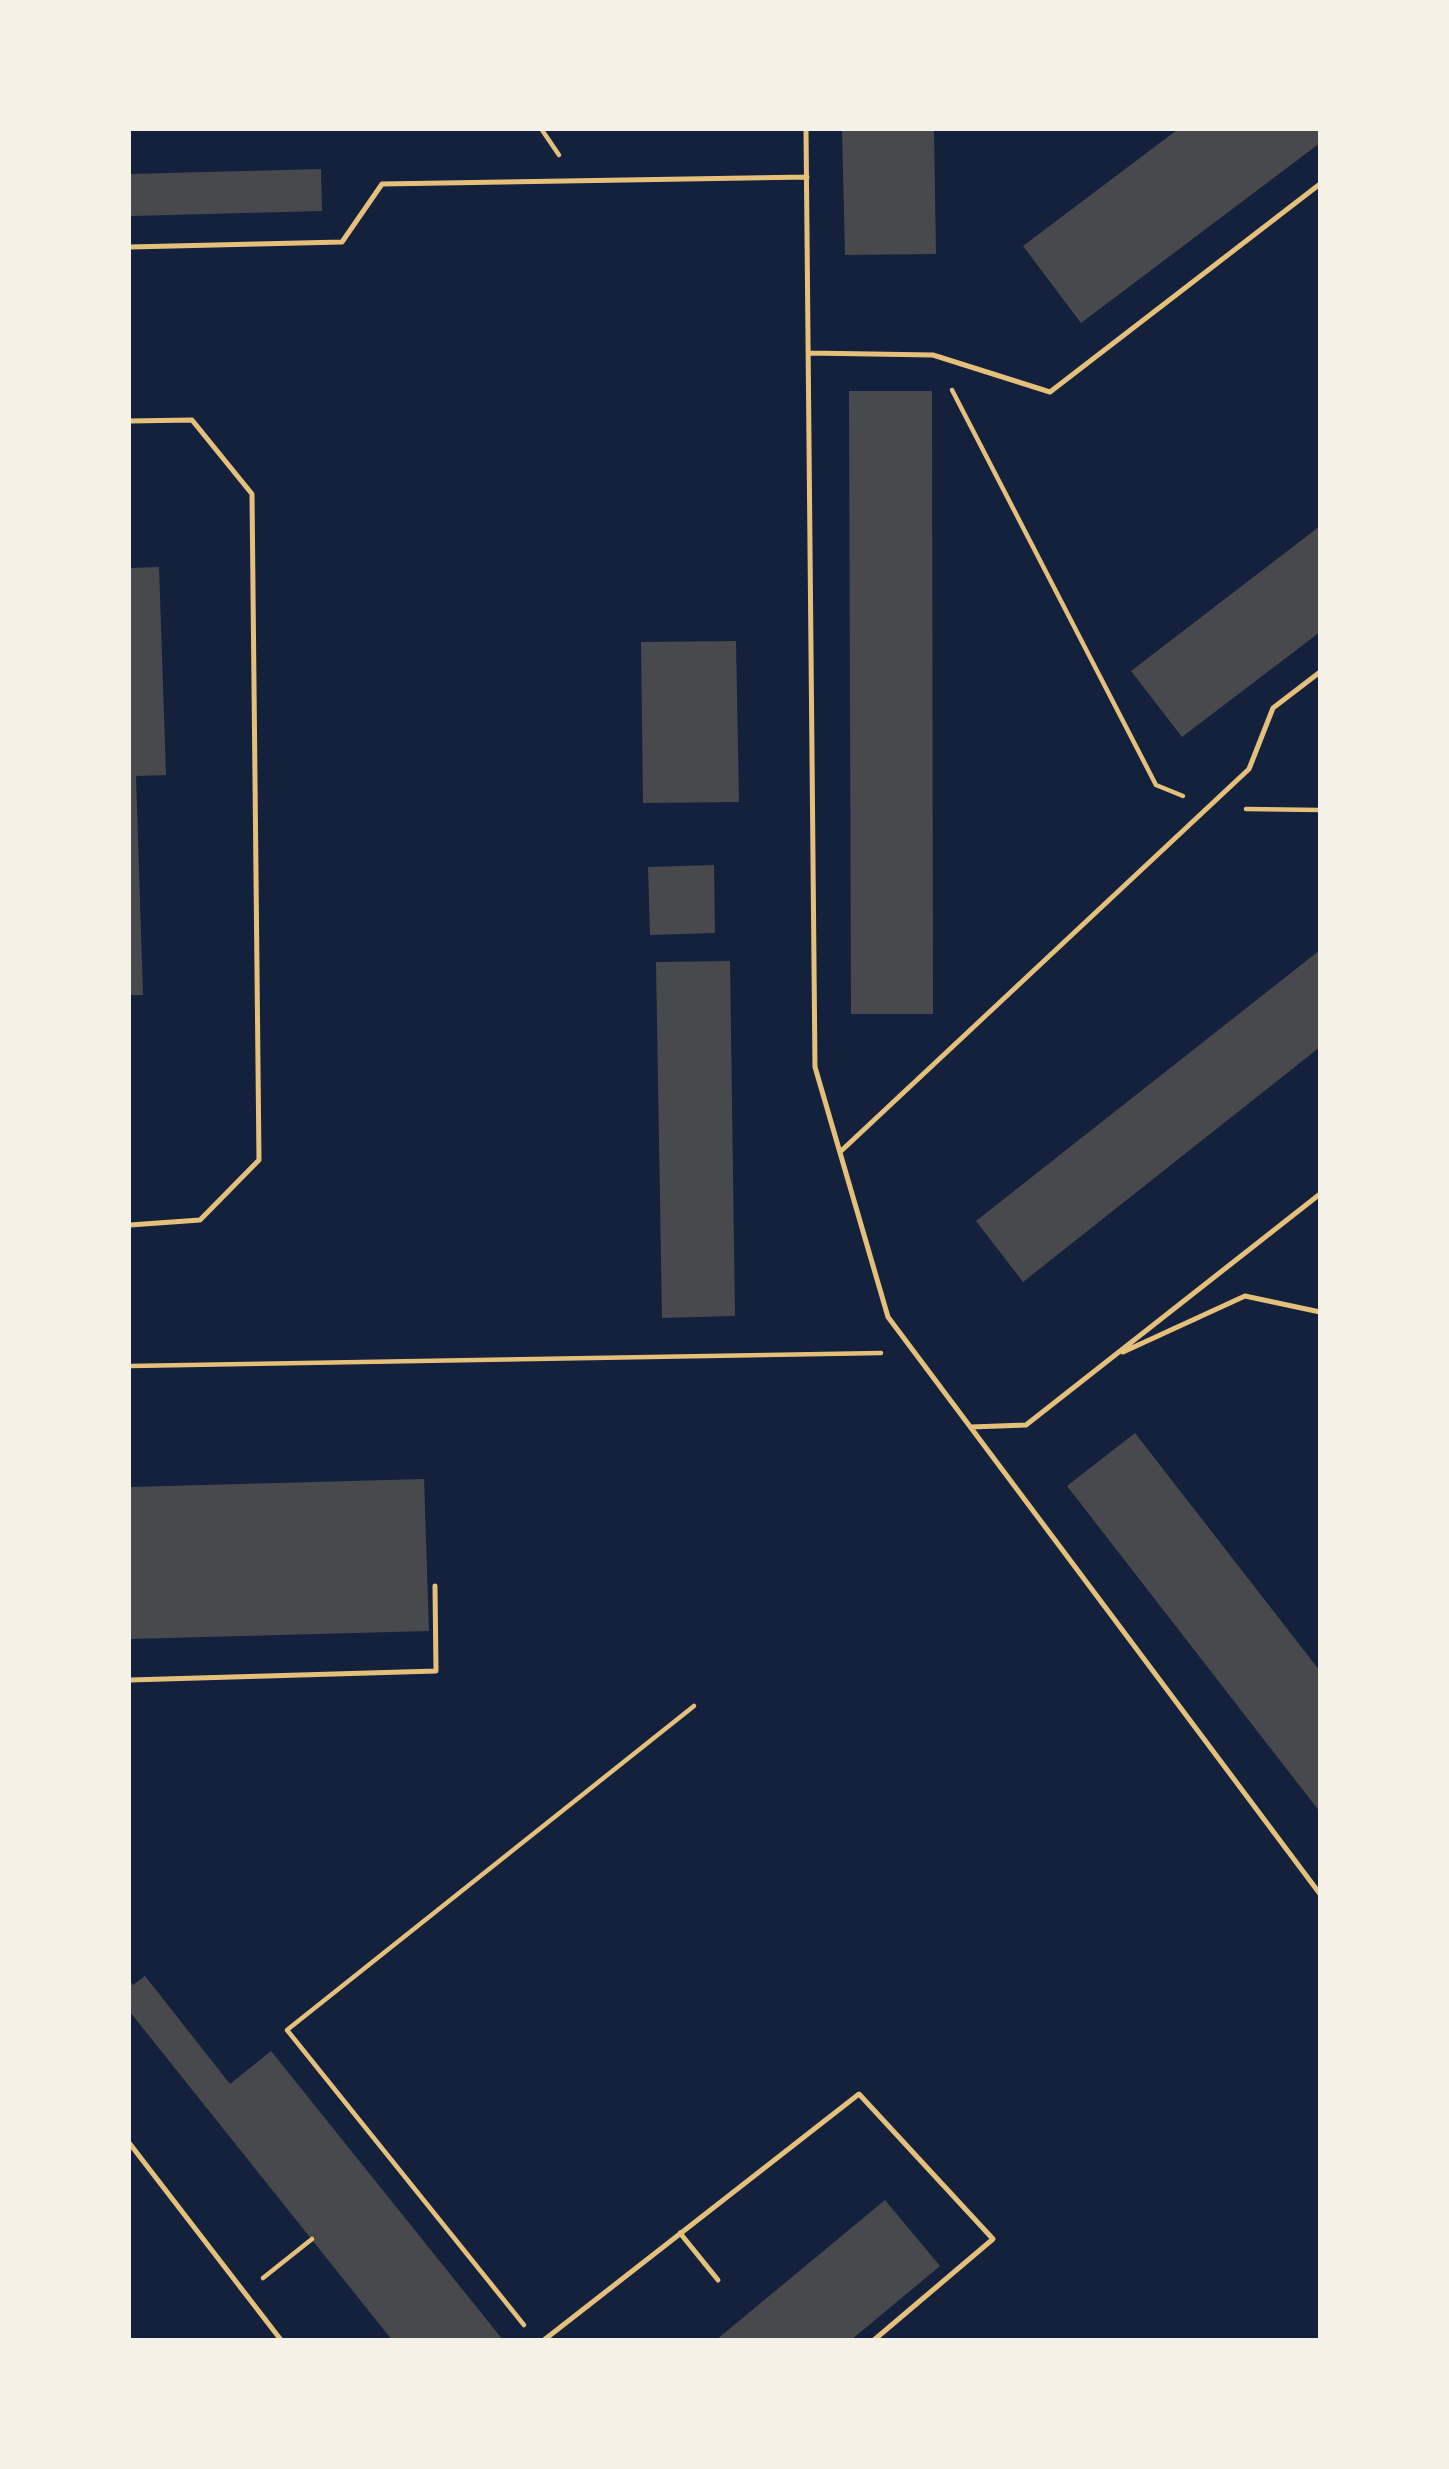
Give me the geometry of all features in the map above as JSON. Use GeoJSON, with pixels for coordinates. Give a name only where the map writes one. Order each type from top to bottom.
{"type":"FeatureCollection","features":[{"type":"Feature","properties":{"kind":"lane"},"geometry":{"type":"LineString","coordinates":[[806,130],[815,1067],[888,1317],[1320,1894]]}},
{"type":"Feature","properties":{"kind":"lane"},"geometry":{"type":"LineString","coordinates":[[130,247],[342,242],[382,184],[807,177]]}},
{"type":"Feature","properties":{"kind":"lane"},"geometry":{"type":"LineString","coordinates":[[809,353],[933,355],[1051,392],[1320,184]]}},
{"type":"Feature","properties":{"kind":"lane"},"geometry":{"type":"LineString","coordinates":[[130,421],[192,420],[252,494],[259,1160],[200,1220],[130,1224]]}},
{"type":"Feature","properties":{"kind":"lane"},"geometry":{"type":"LineString","coordinates":[[840,1152],[1249,769],[1273,708],[1320,672]]}},
{"type":"Feature","properties":{"kind":"lane"},"geometry":{"type":"LineString","coordinates":[[971,1427],[1026,1425],[1320,1194]]}},
{"type":"Feature","properties":{"kind":"lane"},"geometry":{"type":"LineString","coordinates":[[1115,1355],[1245,1296],[1320,1312]]}},
{"type":"Feature","properties":{"kind":"lane"},"geometry":{"type":"LineString","coordinates":[[130,1680],[436,1671],[435,1586]]}},
{"type":"Feature","properties":{"kind":"lane"},"geometry":{"type":"LineString","coordinates":[[544,2340],[859,2094],[993,2239],[874,2340]]}},
{"type":"Feature","properties":{"kind":"lane"},"geometry":{"type":"LineString","coordinates":[[130,2144],[281,2340]]}},
{"type":"Feature","properties":{"kind":"lane"},"geometry":{"type":"LineString","coordinates":[[680,2233],[718,2280]]}},
{"type":"Feature","properties":{"kind":"path"},"geometry":{"type":"LineString","coordinates":[[933,355],[1156,785],[1209,807],[1320,810]]}},
{"type":"Feature","properties":{"kind":"path"},"geometry":{"type":"LineString","coordinates":[[130,1366],[915,1353]]}},
{"type":"Feature","properties":{"kind":"path"},"geometry":{"type":"LineString","coordinates":[[527,2329],[287,2030],[694,1706]]}},
{"type":"Feature","properties":{"kind":"path"},"geometry":{"type":"LineString","coordinates":[[244,2292],[312,2239]]}},
{"type":"Feature","properties":{"kind":"building"},"geometry":{"type":"Polygon","coordinates":[[[842,130],[934,130],[936,254],[845,255],[842,130]]]}},
{"type":"Feature","properties":{"kind":"building"},"geometry":{"type":"Polygon","coordinates":[[[1177,130],[1320,130],[1320,143],[1081,323],[1023,246],[1177,130]]]}},
{"type":"Feature","properties":{"kind":"building"},"geometry":{"type":"Polygon","coordinates":[[[321,169],[322,211],[130,216],[130,174],[321,169]]]}},
{"type":"Feature","properties":{"kind":"building"},"geometry":{"type":"Polygon","coordinates":[[[849,391],[932,391],[933,1014],[851,1014],[849,391]]]}},
{"type":"Feature","properties":{"kind":"building"},"geometry":{"type":"Polygon","coordinates":[[[1320,526],[1320,632],[1182,737],[1131,671],[1320,526]]]}},
{"type":"Feature","properties":{"kind":"building"},"geometry":{"type":"Polygon","coordinates":[[[159,567],[166,775],[136,776],[143,995],[130,995],[130,568],[159,567]]]}},
{"type":"Feature","properties":{"kind":"building"},"geometry":{"type":"Polygon","coordinates":[[[736,641],[739,802],[643,803],[641,642],[736,641]]]}},
{"type":"Feature","properties":{"kind":"building"},"geometry":{"type":"Polygon","coordinates":[[[714,865],[715,933],[650,935],[648,867],[714,865]]]}},
{"type":"Feature","properties":{"kind":"building"},"geometry":{"type":"Polygon","coordinates":[[[1320,950],[1320,1047],[1023,1282],[976,1221],[1320,950]]]}},
{"type":"Feature","properties":{"kind":"building"},"geometry":{"type":"Polygon","coordinates":[[[730,961],[735,1316],[662,1318],[656,962],[730,961]]]}},
{"type":"Feature","properties":{"kind":"building"},"geometry":{"type":"Polygon","coordinates":[[[1135,1433],[1320,1671],[1320,1812],[1067,1486],[1135,1433]]]}},
{"type":"Feature","properties":{"kind":"building"},"geometry":{"type":"Polygon","coordinates":[[[424,1479],[429,1631],[130,1639],[130,1487],[424,1479]]]}},
{"type":"Feature","properties":{"kind":"building"},"geometry":{"type":"Polygon","coordinates":[[[145,1976],[230,2084],[271,2051],[503,2340],[392,2340],[130,2012],[130,1981],[133,1985],[145,1976]]]}},
{"type":"Feature","properties":{"kind":"building"},"geometry":{"type":"Polygon","coordinates":[[[885,2200],[940,2266],[851,2340],[716,2340],[885,2200]]]}}]}
